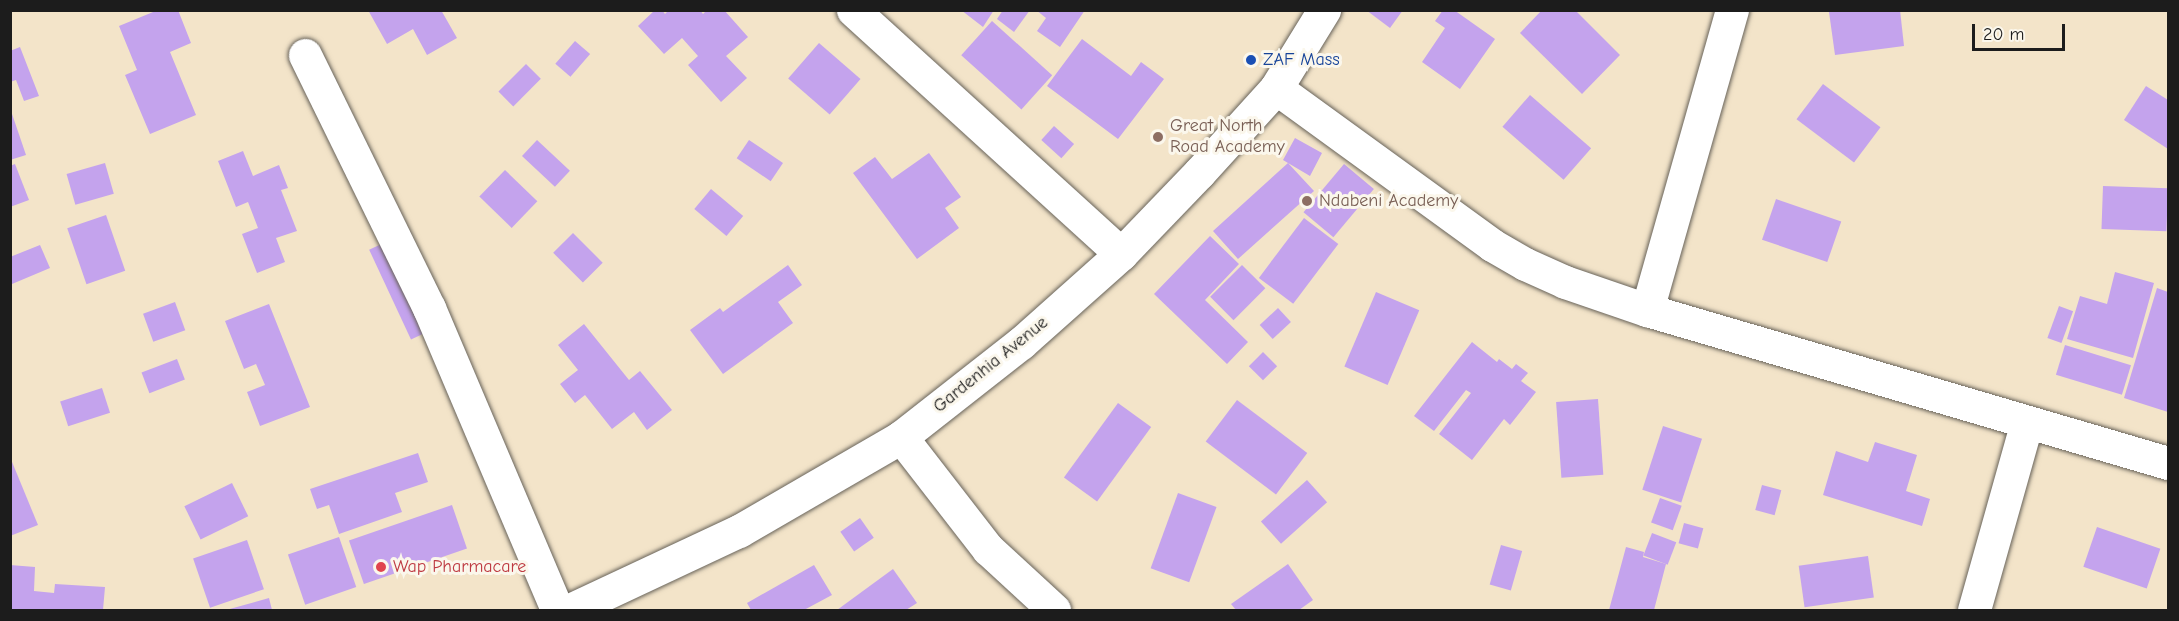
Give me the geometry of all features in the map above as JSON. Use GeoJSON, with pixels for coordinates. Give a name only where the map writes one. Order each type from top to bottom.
{"type":"FeatureCollection","features":[{"type":"Feature","properties":{"kind":"street"},"geometry":{"type":"LineString","coordinates":[[853,10],[1121,254]]}},
{"type":"Feature","properties":{"kind":"street","name":"Gardenhia Avenue"},"geometry":{"type":"LineString","coordinates":[[570,610],[739,531],[901,437],[1021,344],[1121,254],[1276,88],[1324,10]]}},
{"type":"Feature","properties":{"kind":"street"},"geometry":{"type":"LineString","coordinates":[[1647,310],[1732,10]]}},
{"type":"Feature","properties":{"kind":"street"},"geometry":{"type":"LineString","coordinates":[[305,56],[429,308],[557,610]]}},
{"type":"Feature","properties":{"kind":"street"},"geometry":{"type":"LineString","coordinates":[[1276,88],[1492,245],[1525,264],[1565,282],[1647,310],[2169,464]]}},
{"type":"Feature","properties":{"kind":"street"},"geometry":{"type":"LineString","coordinates":[[1974,610],[2027,422]]}},
{"type":"Feature","properties":{"kind":"street"},"geometry":{"type":"LineString","coordinates":[[901,437],[988,549],[1054,610]]}},
{"type":"Feature","properties":{"kind":"building"},"geometry":{"type":"Polygon","coordinates":[[[158,10],[178,10],[191,43],[170,52],[196,115],[150,134],[125,75],[137,70],[119,26],[158,10]]]}},
{"type":"Feature","properties":{"kind":"building"},"geometry":{"type":"Polygon","coordinates":[[[368,10],[441,10],[457,38],[427,55],[413,29],[387,44],[368,10]]]}},
{"type":"Feature","properties":{"kind":"building"},"geometry":{"type":"Polygon","coordinates":[[[655,10],[662,10],[665,14],[669,10],[700,10],[703,14],[707,10],[724,10],[748,37],[726,56],[747,78],[721,102],[688,65],[698,56],[682,38],[664,54],[638,26],[655,10]]]}},
{"type":"Feature","properties":{"kind":"building"},"geometry":{"type":"Polygon","coordinates":[[[961,10],[994,10],[983,27],[961,10]]]}},
{"type":"Feature","properties":{"kind":"building"},"geometry":{"type":"Polygon","coordinates":[[[1003,10],[1030,10],[1014,32],[997,19],[1003,10]]]}},
{"type":"Feature","properties":{"kind":"building"},"geometry":{"type":"Polygon","coordinates":[[[1036,10],[1085,10],[1060,47],[1037,31],[1046,18],[1036,10]]]}},
{"type":"Feature","properties":{"kind":"building"},"geometry":{"type":"Polygon","coordinates":[[[1366,10],[1403,10],[1390,28],[1366,10]]]}},
{"type":"Feature","properties":{"kind":"building"},"geometry":{"type":"Polygon","coordinates":[[[1443,10],[1454,10],[1495,39],[1460,89],[1422,62],[1445,28],[1435,21],[1443,10]]]}},
{"type":"Feature","properties":{"kind":"building"},"geometry":{"type":"Polygon","coordinates":[[[1542,10],[1575,10],[1620,55],[1582,94],[1520,33],[1542,10]]]}},
{"type":"Feature","properties":{"kind":"building"},"geometry":{"type":"Polygon","coordinates":[[[1900,10],[1904,46],[1835,55],[1829,12],[1900,10]]]}},
{"type":"Feature","properties":{"kind":"building"},"geometry":{"type":"Polygon","coordinates":[[[992,21],[1052,75],[1021,109],[961,55],[992,21]]]}},
{"type":"Feature","properties":{"kind":"building"},"geometry":{"type":"Polygon","coordinates":[[[1082,39],[1131,76],[1141,62],[1164,79],[1118,139],[1047,86],[1082,39]]]}},
{"type":"Feature","properties":{"kind":"building"},"geometry":{"type":"Polygon","coordinates":[[[575,41],[590,54],[570,77],[555,64],[575,41]]]}},
{"type":"Feature","properties":{"kind":"building"},"geometry":{"type":"Polygon","coordinates":[[[819,43],[861,79],[830,115],[788,78],[819,43]]]}},
{"type":"Feature","properties":{"kind":"building"},"geometry":{"type":"Polygon","coordinates":[[[20,47],[39,96],[24,101],[16,80],[10,82],[10,51],[20,47]]]}},
{"type":"Feature","properties":{"kind":"building"},"geometry":{"type":"Polygon","coordinates":[[[526,64],[541,79],[513,106],[498,92],[526,64]]]}},
{"type":"Feature","properties":{"kind":"building"},"geometry":{"type":"Polygon","coordinates":[[[1823,84],[1881,127],[1854,162],[1797,119],[1823,84]]]}},
{"type":"Feature","properties":{"kind":"building"},"geometry":{"type":"Polygon","coordinates":[[[2146,86],[2168,100],[2168,149],[2124,120],[2146,86]]]}},
{"type":"Feature","properties":{"kind":"building"},"geometry":{"type":"Polygon","coordinates":[[[1530,95],[1591,148],[1564,180],[1502,127],[1530,95]]]}},
{"type":"Feature","properties":{"kind":"building"},"geometry":{"type":"Polygon","coordinates":[[[10,108],[26,155],[10,160],[10,108]]]}},
{"type":"Feature","properties":{"kind":"building"},"geometry":{"type":"Polygon","coordinates":[[[1054,126],[1074,144],[1061,158],[1041,140],[1054,126]]]}},
{"type":"Feature","properties":{"kind":"building"},"geometry":{"type":"Polygon","coordinates":[[[1295,138],[1322,153],[1310,176],[1283,160],[1295,138]]]}},
{"type":"Feature","properties":{"kind":"building"},"geometry":{"type":"Polygon","coordinates":[[[537,140],[570,171],[555,187],[522,156],[537,140]]]}},
{"type":"Feature","properties":{"kind":"building"},"geometry":{"type":"Polygon","coordinates":[[[749,140],[783,163],[771,181],[737,158],[749,140]]]}},
{"type":"Feature","properties":{"kind":"building"},"geometry":{"type":"Polygon","coordinates":[[[243,151],[253,176],[279,165],[288,188],[281,190],[297,231],[276,238],[285,262],[257,273],[242,234],[258,228],[248,202],[236,207],[218,161],[243,151]]]}},
{"type":"Feature","properties":{"kind":"building"},"geometry":{"type":"Polygon","coordinates":[[[929,153],[961,197],[945,208],[959,228],[917,259],[853,173],[875,157],[892,179],[929,153]]]}},
{"type":"Feature","properties":{"kind":"building"},"geometry":{"type":"Polygon","coordinates":[[[105,163],[114,194],[75,205],[67,174],[105,163]]]}},
{"type":"Feature","properties":{"kind":"building"},"geometry":{"type":"Polygon","coordinates":[[[1288,163],[1314,191],[1238,259],[1213,231],[1288,163]]]}},
{"type":"Feature","properties":{"kind":"building"},"geometry":{"type":"Polygon","coordinates":[[[15,164],[29,200],[10,207],[10,166],[15,164]]]}},
{"type":"Feature","properties":{"kind":"building"},"geometry":{"type":"Polygon","coordinates":[[[1344,164],[1374,189],[1333,237],[1304,212],[1344,164]]]}},
{"type":"Feature","properties":{"kind":"building"},"geometry":{"type":"Polygon","coordinates":[[[505,170],[537,201],[512,228],[479,197],[505,170]]]}},
{"type":"Feature","properties":{"kind":"building"},"geometry":{"type":"Polygon","coordinates":[[[2103,186],[2168,188],[2166,231],[2101,229],[2103,186]]]}},
{"type":"Feature","properties":{"kind":"building"},"geometry":{"type":"Polygon","coordinates":[[[711,189],[743,216],[726,236],[694,209],[711,189]]]}},
{"type":"Feature","properties":{"kind":"building"},"geometry":{"type":"Polygon","coordinates":[[[1776,199],[1841,221],[1827,262],[1762,240],[1776,199]]]}},
{"type":"Feature","properties":{"kind":"building"},"geometry":{"type":"Polygon","coordinates":[[[106,215],[125,271],[86,284],[67,228],[106,215]]]}},
{"type":"Feature","properties":{"kind":"building"},"geometry":{"type":"Polygon","coordinates":[[[1304,218],[1338,244],[1293,304],[1259,278],[1304,218]]]}},
{"type":"Feature","properties":{"kind":"building"},"geometry":{"type":"Polygon","coordinates":[[[573,233],[603,263],[583,282],[553,253],[573,233]]]}},
{"type":"Feature","properties":{"kind":"building"},"geometry":{"type":"Polygon","coordinates":[[[1210,236],[1239,264],[1205,300],[1248,342],[1227,364],[1154,294],[1210,236]]]}},
{"type":"Feature","properties":{"kind":"building"},"geometry":{"type":"Polygon","coordinates":[[[390,240],[432,330],[411,339],[369,250],[390,240]]]}},
{"type":"Feature","properties":{"kind":"building"},"geometry":{"type":"Polygon","coordinates":[[[40,245],[50,268],[12,284],[10,257],[40,245]]]}},
{"type":"Feature","properties":{"kind":"building"},"geometry":{"type":"Polygon","coordinates":[[[788,265],[802,285],[778,302],[793,323],[723,374],[690,330],[720,308],[723,312],[788,265]]]}},
{"type":"Feature","properties":{"kind":"building"},"geometry":{"type":"Polygon","coordinates":[[[1242,265],[1265,288],[1234,320],[1210,297],[1242,265]]]}},
{"type":"Feature","properties":{"kind":"building"},"geometry":{"type":"Polygon","coordinates":[[[2115,272],[2154,283],[2133,358],[2067,339],[2080,296],[2107,304],[2115,272]]]}},
{"type":"Feature","properties":{"kind":"building"},"geometry":{"type":"Polygon","coordinates":[[[2157,288],[2168,292],[2168,412],[2124,398],[2157,288]]]}},
{"type":"Feature","properties":{"kind":"building"},"geometry":{"type":"Polygon","coordinates":[[[1376,292],[1419,310],[1388,385],[1344,367],[1376,292]]]}},
{"type":"Feature","properties":{"kind":"building"},"geometry":{"type":"Polygon","coordinates":[[[175,302],[185,330],[153,342],[143,314],[175,302]]]}},
{"type":"Feature","properties":{"kind":"building"},"geometry":{"type":"Polygon","coordinates":[[[269,304],[310,407],[260,426],[247,392],[265,385],[256,364],[244,369],[225,321],[269,304]]]}},
{"type":"Feature","properties":{"kind":"building"},"geometry":{"type":"Polygon","coordinates":[[[2059,306],[2073,311],[2061,343],[2047,338],[2059,306]]]}},
{"type":"Feature","properties":{"kind":"building"},"geometry":{"type":"Polygon","coordinates":[[[1278,308],[1291,322],[1273,339],[1260,325],[1278,308]]]}},
{"type":"Feature","properties":{"kind":"building"},"geometry":{"type":"Polygon","coordinates":[[[584,324],[629,380],[640,371],[672,410],[647,430],[634,412],[612,429],[585,395],[575,403],[560,384],[578,370],[558,345],[584,324]]]}},
{"type":"Feature","properties":{"kind":"building"},"geometry":{"type":"Polygon","coordinates":[[[1472,342],[1497,362],[1499,359],[1512,369],[1516,364],[1528,373],[1521,381],[1536,392],[1510,425],[1504,419],[1472,460],[1439,434],[1471,393],[1466,390],[1434,431],[1414,416],[1472,342]]]}},
{"type":"Feature","properties":{"kind":"building"},"geometry":{"type":"Polygon","coordinates":[[[2065,345],[2131,365],[2122,395],[2056,375],[2065,345]]]}},
{"type":"Feature","properties":{"kind":"building"},"geometry":{"type":"Polygon","coordinates":[[[1263,352],[1277,366],[1263,380],[1249,366],[1263,352]]]}},
{"type":"Feature","properties":{"kind":"building"},"geometry":{"type":"Polygon","coordinates":[[[177,359],[185,380],[149,393],[142,373],[177,359]]]}},
{"type":"Feature","properties":{"kind":"building"},"geometry":{"type":"Polygon","coordinates":[[[102,388],[110,413],[68,426],[60,402],[102,388]]]}},
{"type":"Feature","properties":{"kind":"building"},"geometry":{"type":"Polygon","coordinates":[[[1598,399],[1603,475],[1561,478],[1556,402],[1598,399]]]}},
{"type":"Feature","properties":{"kind":"building"},"geometry":{"type":"Polygon","coordinates":[[[1237,400],[1307,453],[1276,494],[1206,442],[1237,400]]]}},
{"type":"Feature","properties":{"kind":"building"},"geometry":{"type":"Polygon","coordinates":[[[1118,403],[1151,427],[1097,502],[1064,477],[1118,403]]]}},
{"type":"Feature","properties":{"kind":"building"},"geometry":{"type":"Polygon","coordinates":[[[1663,426],[1702,439],[1681,502],[1642,490],[1663,426]]]}},
{"type":"Feature","properties":{"kind":"building"},"geometry":{"type":"Polygon","coordinates":[[[1875,442],[1917,455],[1906,491],[1930,499],[1922,526],[1823,495],[1836,451],[1868,462],[1875,442]]]}},
{"type":"Feature","properties":{"kind":"building"},"geometry":{"type":"Polygon","coordinates":[[[418,453],[428,482],[395,493],[402,512],[339,534],[329,505],[317,509],[310,489],[418,453]]]}},
{"type":"Feature","properties":{"kind":"building"},"geometry":{"type":"Polygon","coordinates":[[[10,457],[38,525],[10,536],[10,457]]]}},
{"type":"Feature","properties":{"kind":"building"},"geometry":{"type":"Polygon","coordinates":[[[1307,480],[1327,502],[1281,544],[1261,521],[1307,480]]]}},
{"type":"Feature","properties":{"kind":"building"},"geometry":{"type":"Polygon","coordinates":[[[232,483],[248,516],[201,539],[184,506],[232,483]]]}},
{"type":"Feature","properties":{"kind":"building"},"geometry":{"type":"Polygon","coordinates":[[[1762,485],[1781,490],[1775,515],[1755,510],[1762,485]]]}},
{"type":"Feature","properties":{"kind":"building"},"geometry":{"type":"Polygon","coordinates":[[[1178,493],[1217,507],[1189,582],[1151,568],[1178,493]]]}},
{"type":"Feature","properties":{"kind":"building"},"geometry":{"type":"Polygon","coordinates":[[[1660,498],[1682,506],[1673,530],[1651,522],[1660,498]]]}},
{"type":"Feature","properties":{"kind":"building"},"geometry":{"type":"Polygon","coordinates":[[[452,505],[467,548],[364,584],[349,540],[452,505]]]}},
{"type":"Feature","properties":{"kind":"building"},"geometry":{"type":"Polygon","coordinates":[[[860,518],[874,538],[854,551],[840,532],[860,518]]]}},
{"type":"Feature","properties":{"kind":"building"},"geometry":{"type":"Polygon","coordinates":[[[1684,523],[1703,528],[1698,548],[1679,543],[1684,523]]]}},
{"type":"Feature","properties":{"kind":"building"},"geometry":{"type":"Polygon","coordinates":[[[2097,527],[2160,549],[2147,589],[2083,567],[2097,527]]]}},
{"type":"Feature","properties":{"kind":"building"},"geometry":{"type":"Polygon","coordinates":[[[1652,533],[1676,542],[1668,565],[1643,555],[1652,533]]]}},
{"type":"Feature","properties":{"kind":"building"},"geometry":{"type":"Polygon","coordinates":[[[339,537],[356,587],[305,605],[288,555],[339,537]]]}},
{"type":"Feature","properties":{"kind":"building"},"geometry":{"type":"Polygon","coordinates":[[[247,540],[264,589],[210,608],[193,559],[247,540]]]}},
{"type":"Feature","properties":{"kind":"building"},"geometry":{"type":"Polygon","coordinates":[[[1501,545],[1522,551],[1511,590],[1490,584],[1501,545]]]}},
{"type":"Feature","properties":{"kind":"building"},"geometry":{"type":"Polygon","coordinates":[[[1626,547],[1644,552],[1643,557],[1666,564],[1654,610],[1609,610],[1626,547]]]}},
{"type":"Feature","properties":{"kind":"building"},"geometry":{"type":"Polygon","coordinates":[[[1868,556],[1874,598],[1805,607],[1799,566],[1868,556]]]}},
{"type":"Feature","properties":{"kind":"building"},"geometry":{"type":"Polygon","coordinates":[[[1288,564],[1313,600],[1299,610],[1236,610],[1231,604],[1288,564]]]}},
{"type":"Feature","properties":{"kind":"building"},"geometry":{"type":"Polygon","coordinates":[[[10,565],[35,567],[34,591],[54,593],[55,584],[105,587],[103,610],[10,610],[10,565]]]}},
{"type":"Feature","properties":{"kind":"building"},"geometry":{"type":"Polygon","coordinates":[[[814,565],[832,595],[804,610],[751,610],[747,603],[814,565]]]}},
{"type":"Feature","properties":{"kind":"building"},"geometry":{"type":"Polygon","coordinates":[[[893,569],[917,603],[906,610],[837,610],[893,569]]]}},
{"type":"Feature","properties":{"kind":"building"},"geometry":{"type":"Polygon","coordinates":[[[269,598],[272,610],[226,610],[269,598]]]}},
{"type":"Feature","properties":{"kind":"place","name":"ZAF Mass"},"geometry":{"type":"Point","coordinates":[1251,60]}},
{"type":"Feature","properties":{"kind":"place","name":"Great North Road Academy"},"geometry":{"type":"Point","coordinates":[1158,137]}},
{"type":"Feature","properties":{"kind":"place","name":"Ndabeni Academy"},"geometry":{"type":"Point","coordinates":[1307,201]}},
{"type":"Feature","properties":{"kind":"place","name":"Wap Pharmacare"},"geometry":{"type":"Point","coordinates":[381,567]}}]}
